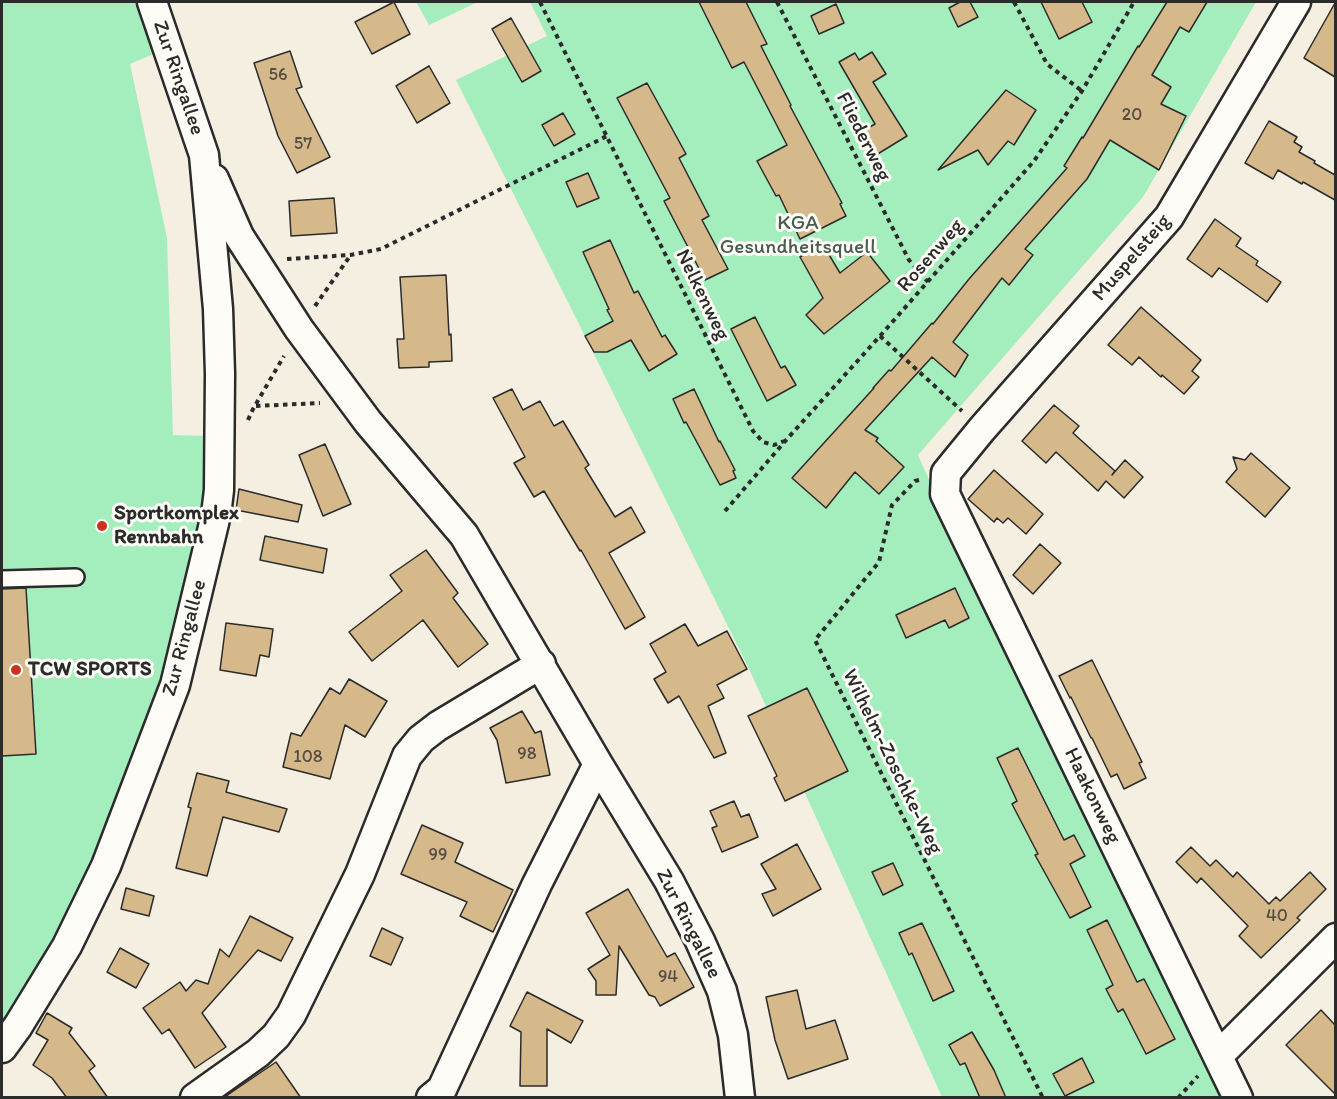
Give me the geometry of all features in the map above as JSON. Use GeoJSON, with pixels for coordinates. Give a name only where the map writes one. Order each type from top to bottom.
{"type":"FeatureCollection","features":[{"type":"Feature","properties":{"kind":"street","name":"Zur Ringallee"},"geometry":{"type":"LineString","coordinates":[[152,2],[204,155],[239,236],[299,329],[368,422],[464,535],[669,881],[700,941],[722,991],[733,1035],[740,1098]]}},
{"type":"Feature","properties":{"kind":"street","name":"Muspelsteig"},"geometry":{"type":"LineString","coordinates":[[945,483],[982,429],[1169,217],[1296,2]]}},
{"type":"Feature","properties":{"kind":"street","name":"Zur Ringallee"},"geometry":{"type":"LineString","coordinates":[[2,1048],[67,946],[106,866],[175,685],[216,515],[219,490],[218,309],[204,155]]}},
{"type":"Feature","properties":{"kind":"street","name":"Haakonweg"},"geometry":{"type":"LineString","coordinates":[[945,483],[1238,1098]]}},
{"type":"Feature","properties":{"kind":"street"},"geometry":{"type":"LineString","coordinates":[[195,1098],[258,1053],[276,1036],[291,1015],[360,874],[407,756],[421,739],[438,726],[541,664]]}},
{"type":"Feature","properties":{"kind":"street"},"geometry":{"type":"LineString","coordinates":[[431,1098],[442,1089],[537,884],[598,764]]}},
{"type":"Feature","properties":{"kind":"street"},"geometry":{"type":"LineString","coordinates":[[1218,1056],[1335,938]]}},
{"type":"Feature","properties":{"kind":"lane"},"geometry":{"type":"LineString","coordinates":[[2,579],[76,577]]}},
{"type":"Feature","properties":{"kind":"path","name":"Nelkenweg"},"geometry":{"type":"LineString","coordinates":[[540,2],[753,431],[763,442],[774,445],[787,439]]}},
{"type":"Feature","properties":{"kind":"path","name":"Fliederweg"},"geometry":{"type":"LineString","coordinates":[[777,2],[909,260],[928,282]]}},
{"type":"Feature","properties":{"kind":"path"},"geometry":{"type":"LineString","coordinates":[[1014,2],[1047,64],[1082,91]]}},
{"type":"Feature","properties":{"kind":"path","name":"Rosenweg"},"geometry":{"type":"LineString","coordinates":[[725,511],[1034,160],[1082,91],[1134,2]]}},
{"type":"Feature","properties":{"kind":"path"},"geometry":{"type":"LineString","coordinates":[[256,261],[350,255],[381,249],[607,136]]}},
{"type":"Feature","properties":{"kind":"path"},"geometry":{"type":"LineString","coordinates":[[244,429],[299,329],[350,255]]}},
{"type":"Feature","properties":{"kind":"path"},"geometry":{"type":"LineString","coordinates":[[880,336],[982,429]]}},
{"type":"Feature","properties":{"kind":"path"},"geometry":{"type":"LineString","coordinates":[[255,406],[353,402]]}},
{"type":"Feature","properties":{"kind":"path","name":"Wilhelm-Zoschke-Weg"},"geometry":{"type":"LineString","coordinates":[[945,483],[915,481],[892,505],[879,562],[815,640],[1043,1098]]}},
{"type":"Feature","properties":{"kind":"green space","name":"Sportkomplex Rennbahn"},"geometry":{"type":"Polygon","coordinates":[[[2,2],[141,2],[161,51],[130,64],[167,238],[173,435],[210,436],[208,500],[174,646],[119,800],[86,874],[31,980],[2,1022],[2,2]]]}},
{"type":"Feature","properties":{"kind":"green space"},"geometry":{"type":"Polygon","coordinates":[[[416,2],[478,2],[429,25],[416,2]]]}},
{"type":"Feature","properties":{"kind":"green space","name":"KGA Gesundheitsquell"},"geometry":{"type":"Polygon","coordinates":[[[530,2],[1256,2],[1143,197],[918,455],[1228,1097],[942,1097],[750,671],[456,80],[547,36],[530,2]]]}},
{"type":"Feature","properties":{"kind":"building"},"geometry":{"type":"Polygon","coordinates":[[[394,2],[410,34],[372,54],[355,22],[394,2]]]}},
{"type":"Feature","properties":{"kind":"building"},"geometry":{"type":"Polygon","coordinates":[[[699,2],[746,2],[767,44],[761,46],[842,203],[840,204],[846,216],[800,239],[779,195],[776,196],[757,161],[787,145],[744,62],[732,68],[699,2]]]}},
{"type":"Feature","properties":{"kind":"building"},"geometry":{"type":"Polygon","coordinates":[[[960,2],[970,2],[978,17],[958,27],[949,8],[960,2]]]}},
{"type":"Feature","properties":{"kind":"building"},"geometry":{"type":"Polygon","coordinates":[[[1041,2],[1082,2],[1092,22],[1059,39],[1041,2]]]}},
{"type":"Feature","properties":{"kind":"building"},"geometry":{"type":"Polygon","coordinates":[[[1167,2],[1207,2],[1189,32],[1180,27],[1152,75],[1171,87],[1161,104],[1186,116],[1159,170],[1110,140],[1087,179],[1025,249],[1033,255],[1009,285],[1002,278],[953,342],[968,355],[955,377],[932,357],[865,430],[878,438],[876,441],[904,467],[879,494],[855,472],[826,508],[792,478],[933,324],[969,279],[1067,168],[1064,166],[1167,2]]]}},
{"type":"Feature","properties":{"kind":"building"},"geometry":{"type":"Polygon","coordinates":[[[1335,3],[1335,77],[1304,58],[1335,3]]]}},
{"type":"Feature","properties":{"kind":"building"},"geometry":{"type":"Polygon","coordinates":[[[836,4],[844,23],[819,34],[811,16],[836,4]]]}},
{"type":"Feature","properties":{"kind":"building"},"geometry":{"type":"Polygon","coordinates":[[[511,18],[541,71],[522,82],[492,29],[511,18]]]}},
{"type":"Feature","properties":{"kind":"building"},"geometry":{"type":"Polygon","coordinates":[[[290,51],[302,87],[296,89],[330,157],[297,173],[278,136],[254,63],[290,51]]]}},
{"type":"Feature","properties":{"kind":"building"},"geometry":{"type":"Polygon","coordinates":[[[872,52],[886,74],[873,82],[907,136],[876,155],[863,131],[875,124],[839,62],[855,53],[859,60],[872,52]]]}},
{"type":"Feature","properties":{"kind":"building"},"geometry":{"type":"Polygon","coordinates":[[[429,66],[450,103],[417,123],[396,86],[429,66]]]}},
{"type":"Feature","properties":{"kind":"building"},"geometry":{"type":"Polygon","coordinates":[[[647,83],[686,154],[679,158],[709,216],[702,220],[728,269],[705,280],[664,201],[670,198],[617,98],[647,83]]]}},
{"type":"Feature","properties":{"kind":"building"},"geometry":{"type":"Polygon","coordinates":[[[1006,90],[1036,110],[1014,145],[1008,141],[988,165],[978,150],[938,170],[1006,90]]]}},
{"type":"Feature","properties":{"kind":"building"},"geometry":{"type":"Polygon","coordinates":[[[563,113],[575,134],[554,146],[542,125],[563,113]]]}},
{"type":"Feature","properties":{"kind":"building"},"geometry":{"type":"Polygon","coordinates":[[[1269,121],[1297,137],[1294,142],[1302,147],[1299,152],[1335,175],[1335,200],[1278,170],[1273,179],[1245,163],[1269,121]]]}},
{"type":"Feature","properties":{"kind":"building"},"geometry":{"type":"Polygon","coordinates":[[[588,173],[599,198],[577,207],[566,182],[588,173]]]}},
{"type":"Feature","properties":{"kind":"building"},"geometry":{"type":"Polygon","coordinates":[[[334,198],[337,233],[291,236],[289,201],[334,198]]]}},
{"type":"Feature","properties":{"kind":"building"},"geometry":{"type":"Polygon","coordinates":[[[1215,219],[1241,238],[1236,246],[1258,261],[1256,265],[1281,282],[1267,302],[1219,268],[1212,277],[1187,259],[1215,219]]]}},
{"type":"Feature","properties":{"kind":"building"},"geometry":{"type":"Polygon","coordinates":[[[610,240],[634,293],[638,291],[662,337],[665,335],[677,354],[649,371],[631,340],[607,352],[594,352],[585,336],[613,321],[583,252],[610,240]]]}},
{"type":"Feature","properties":{"kind":"building"},"geometry":{"type":"Polygon","coordinates":[[[822,243],[840,273],[867,252],[890,281],[824,334],[806,315],[823,298],[800,257],[822,243]]]}},
{"type":"Feature","properties":{"kind":"building"},"geometry":{"type":"Polygon","coordinates":[[[446,275],[452,361],[429,362],[429,367],[399,368],[397,339],[404,339],[400,277],[446,275]]]}},
{"type":"Feature","properties":{"kind":"building"},"geometry":{"type":"Polygon","coordinates":[[[1141,307],[1201,360],[1192,371],[1199,377],[1184,394],[1139,357],[1132,365],[1108,345],[1141,307]]]}},
{"type":"Feature","properties":{"kind":"building"},"geometry":{"type":"Polygon","coordinates":[[[755,317],[781,368],[785,366],[796,385],[767,401],[731,329],[755,317]]]}},
{"type":"Feature","properties":{"kind":"building"},"geometry":{"type":"Polygon","coordinates":[[[512,389],[523,410],[540,401],[554,426],[563,421],[589,465],[585,468],[615,517],[631,507],[645,532],[609,553],[645,617],[625,629],[581,550],[544,491],[534,497],[514,463],[525,457],[493,398],[512,389]]]}},
{"type":"Feature","properties":{"kind":"building"},"geometry":{"type":"Polygon","coordinates":[[[694,389],[735,470],[733,471],[736,478],[720,485],[686,422],[684,423],[673,399],[694,389]]]}},
{"type":"Feature","properties":{"kind":"building"},"geometry":{"type":"Polygon","coordinates":[[[1054,405],[1079,426],[1073,433],[1115,471],[1112,475],[1125,460],[1143,477],[1124,498],[1106,481],[1098,491],[1056,452],[1046,463],[1022,441],[1054,405]]]}},
{"type":"Feature","properties":{"kind":"building"},"geometry":{"type":"Polygon","coordinates":[[[325,444],[351,504],[323,516],[299,455],[325,444]]]}},
{"type":"Feature","properties":{"kind":"building"},"geometry":{"type":"Polygon","coordinates":[[[1251,453],[1290,488],[1265,517],[1226,482],[1237,469],[1233,457],[1245,460],[1251,453]]]}},
{"type":"Feature","properties":{"kind":"building"},"geometry":{"type":"Polygon","coordinates":[[[994,470],[1043,514],[1026,534],[1008,518],[1003,523],[997,518],[994,522],[968,499],[994,470]]]}},
{"type":"Feature","properties":{"kind":"building"},"geometry":{"type":"Polygon","coordinates":[[[239,489],[302,505],[298,522],[236,510],[239,489]]]}},
{"type":"Feature","properties":{"kind":"building"},"geometry":{"type":"Polygon","coordinates":[[[265,536],[327,549],[323,573],[260,560],[265,536]]]}},
{"type":"Feature","properties":{"kind":"building"},"geometry":{"type":"Polygon","coordinates":[[[1040,544],[1061,563],[1033,594],[1013,575],[1040,544]]]}},
{"type":"Feature","properties":{"kind":"building"},"geometry":{"type":"Polygon","coordinates":[[[426,550],[458,593],[453,598],[488,644],[458,667],[423,620],[372,661],[349,632],[402,591],[390,575],[426,550]]]}},
{"type":"Feature","properties":{"kind":"building","name":"TCW SPORTS"},"geometry":{"type":"Polygon","coordinates":[[[26,588],[36,754],[2,756],[2,589],[26,588]]]}},
{"type":"Feature","properties":{"kind":"building"},"geometry":{"type":"Polygon","coordinates":[[[955,588],[969,618],[949,628],[945,620],[906,638],[896,615],[955,588]]]}},
{"type":"Feature","properties":{"kind":"building"},"geometry":{"type":"Polygon","coordinates":[[[226,623],[273,629],[269,657],[260,655],[256,676],[220,670],[226,623]]]}},
{"type":"Feature","properties":{"kind":"building"},"geometry":{"type":"Polygon","coordinates":[[[685,624],[698,646],[727,631],[747,669],[717,685],[724,698],[708,706],[726,753],[714,758],[679,696],[668,703],[654,679],[666,672],[650,644],[685,624]]]}},
{"type":"Feature","properties":{"kind":"building"},"geometry":{"type":"Polygon","coordinates":[[[1092,660],[1142,762],[1139,763],[1146,778],[1124,789],[1117,774],[1111,777],[1059,676],[1092,660]]]}},
{"type":"Feature","properties":{"kind":"building"},"geometry":{"type":"Polygon","coordinates":[[[349,679],[387,701],[365,737],[345,725],[330,779],[283,767],[291,733],[301,736],[330,688],[340,694],[349,679]]]}},
{"type":"Feature","properties":{"kind":"building"},"geometry":{"type":"Polygon","coordinates":[[[807,688],[848,771],[785,801],[774,778],[777,776],[748,716],[807,688]]]}},
{"type":"Feature","properties":{"kind":"building"},"geometry":{"type":"Polygon","coordinates":[[[522,711],[535,733],[541,731],[550,775],[506,783],[497,740],[490,728],[522,711]]]}},
{"type":"Feature","properties":{"kind":"building"},"geometry":{"type":"Polygon","coordinates":[[[1018,748],[1064,840],[1074,835],[1085,856],[1070,864],[1091,907],[1070,918],[1035,855],[1038,854],[1012,804],[1017,801],[997,758],[1018,748]]]}},
{"type":"Feature","properties":{"kind":"building"},"geometry":{"type":"Polygon","coordinates":[[[197,773],[229,781],[226,792],[287,809],[279,832],[223,817],[207,876],[176,868],[197,773]]]}},
{"type":"Feature","properties":{"kind":"building"},"geometry":{"type":"Polygon","coordinates":[[[734,801],[741,817],[749,814],[758,837],[722,852],[712,828],[717,826],[710,811],[734,801]]]}},
{"type":"Feature","properties":{"kind":"building"},"geometry":{"type":"Polygon","coordinates":[[[422,825],[463,843],[455,862],[513,890],[493,932],[460,916],[467,902],[401,874],[422,825]]]}},
{"type":"Feature","properties":{"kind":"building"},"geometry":{"type":"Polygon","coordinates":[[[797,844],[821,889],[773,916],[762,894],[776,889],[761,864],[797,844]]]}},
{"type":"Feature","properties":{"kind":"building"},"geometry":{"type":"Polygon","coordinates":[[[1191,847],[1210,866],[1216,860],[1233,877],[1237,872],[1269,904],[1276,897],[1280,901],[1310,872],[1326,889],[1297,918],[1300,920],[1261,958],[1239,936],[1248,926],[1201,878],[1197,883],[1176,862],[1191,847]]]}},
{"type":"Feature","properties":{"kind":"building"},"geometry":{"type":"Polygon","coordinates":[[[893,863],[903,885],[883,895],[872,872],[893,863]]]}},
{"type":"Feature","properties":{"kind":"building"},"geometry":{"type":"Polygon","coordinates":[[[126,888],[154,896],[149,916],[121,909],[126,888]]]}},
{"type":"Feature","properties":{"kind":"building"},"geometry":{"type":"Polygon","coordinates":[[[628,889],[667,957],[675,953],[694,987],[660,1006],[655,997],[649,995],[619,946],[616,995],[596,995],[596,981],[588,969],[610,955],[586,913],[628,889]]]}},
{"type":"Feature","properties":{"kind":"building"},"geometry":{"type":"Polygon","coordinates":[[[250,916],[293,938],[281,961],[258,950],[202,1013],[226,1047],[195,1068],[169,1029],[162,1034],[143,1008],[180,982],[186,991],[196,980],[208,984],[220,949],[229,957],[250,916]]]}},
{"type":"Feature","properties":{"kind":"building"},"geometry":{"type":"Polygon","coordinates":[[[1107,920],[1137,982],[1144,979],[1175,1039],[1146,1054],[1123,1009],[1118,1012],[1106,989],[1113,985],[1087,930],[1107,920]]]}},
{"type":"Feature","properties":{"kind":"building"},"geometry":{"type":"Polygon","coordinates":[[[922,923],[954,991],[933,1001],[912,953],[909,955],[899,933],[922,923]]]}},
{"type":"Feature","properties":{"kind":"building"},"geometry":{"type":"Polygon","coordinates":[[[382,928],[403,938],[391,965],[370,956],[382,928]]]}},
{"type":"Feature","properties":{"kind":"building"},"geometry":{"type":"Polygon","coordinates":[[[120,948],[149,964],[136,988],[107,972],[120,948]]]}},
{"type":"Feature","properties":{"kind":"building"},"geometry":{"type":"Polygon","coordinates":[[[797,990],[806,1029],[835,1020],[848,1059],[788,1079],[775,1040],[766,997],[797,990]]]}},
{"type":"Feature","properties":{"kind":"building"},"geometry":{"type":"Polygon","coordinates":[[[527,992],[583,1021],[571,1043],[547,1029],[547,1086],[520,1086],[521,1032],[510,1026],[527,992]]]}},
{"type":"Feature","properties":{"kind":"building"},"geometry":{"type":"Polygon","coordinates":[[[1321,1010],[1335,1025],[1335,1094],[1286,1045],[1321,1010]]]}},
{"type":"Feature","properties":{"kind":"building"},"geometry":{"type":"Polygon","coordinates":[[[47,1013],[72,1028],[69,1033],[95,1066],[89,1071],[108,1098],[67,1098],[52,1078],[33,1065],[48,1040],[36,1033],[47,1013]]]}},
{"type":"Feature","properties":{"kind":"building"},"geometry":{"type":"Polygon","coordinates":[[[972,1032],[994,1070],[1006,1098],[980,1098],[965,1063],[960,1065],[949,1045],[972,1032]]]}},
{"type":"Feature","properties":{"kind":"building"},"geometry":{"type":"Polygon","coordinates":[[[1082,1058],[1094,1082],[1065,1096],[1053,1074],[1082,1058]]]}},
{"type":"Feature","properties":{"kind":"building"},"geometry":{"type":"Polygon","coordinates":[[[276,1062],[301,1098],[224,1098],[229,1094],[276,1062]]]}},
{"type":"Feature","properties":{"kind":"place","name":"Sportkomplex Rennbahn"},"geometry":{"type":"Point","coordinates":[102,526]}},
{"type":"Feature","properties":{"kind":"place","name":"TCW SPORTS"},"geometry":{"type":"Point","coordinates":[16,670]}}]}
